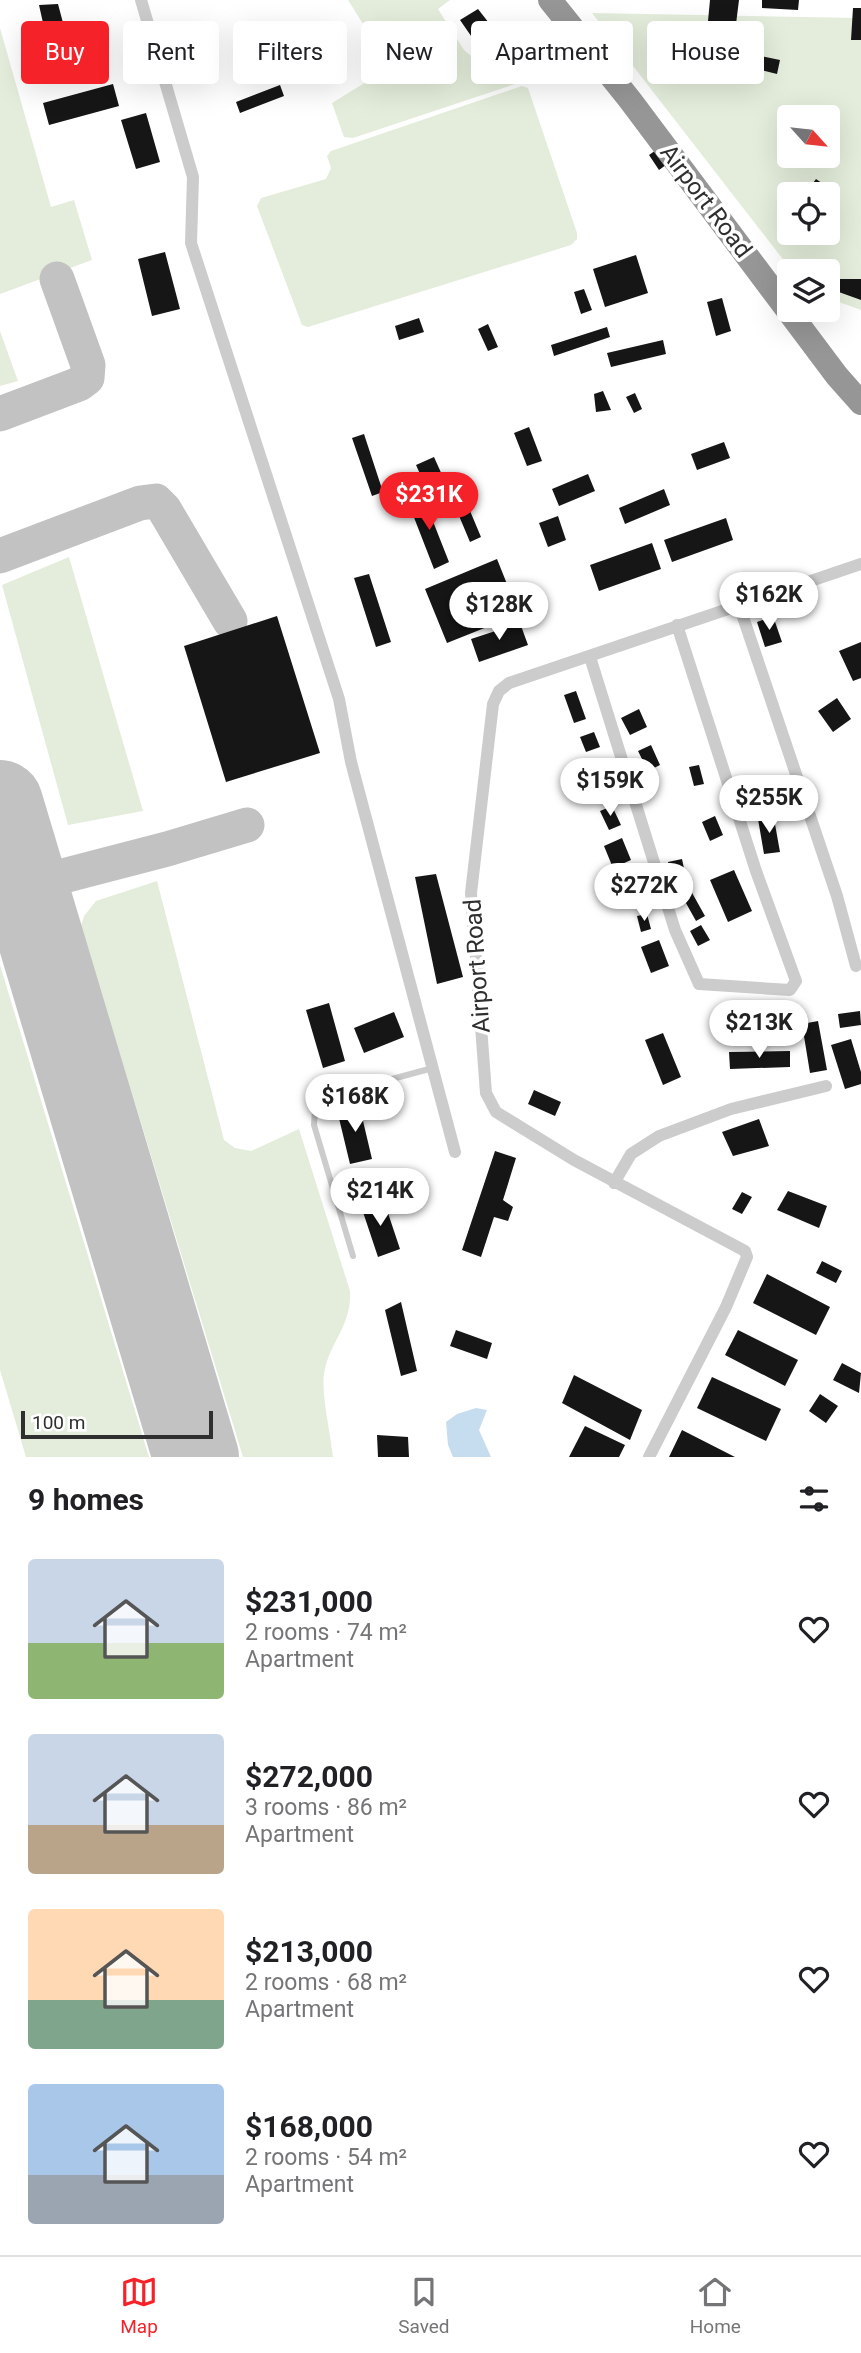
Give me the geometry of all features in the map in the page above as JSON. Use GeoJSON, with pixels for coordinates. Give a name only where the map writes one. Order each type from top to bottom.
{"type":"FeatureCollection","features":[{"type":"Feature","properties":{"kind":"highway","name":"Airport Road"},"geometry":{"type":"LineString","coordinates":[[550,0],[630,100],[837,376],[861,403]]}},
{"type":"Feature","properties":{"kind":"street"},"geometry":{"type":"LineString","coordinates":[[141,0],[193,177],[191,243],[339,699],[351,762],[456,1152]]}},
{"type":"Feature","properties":{"kind":"street","name":"Airport Road"},"geometry":{"type":"LineString","coordinates":[[649,1457],[726,1307],[747,1257],[745,1251],[614,1183],[496,1112],[486,1093],[471,893],[493,704],[499,691],[509,683],[861,564]]}},
{"type":"Feature","properties":{"kind":"street"},"geometry":{"type":"LineString","coordinates":[[739,604],[837,897],[856,966]]}},
{"type":"Feature","properties":{"kind":"street"},"geometry":{"type":"LineString","coordinates":[[590,657],[675,930],[699,984],[790,990],[796,981],[756,871],[677,625]]}},
{"type":"Feature","properties":{"kind":"street"},"geometry":{"type":"LineString","coordinates":[[614,1183],[631,1154],[659,1136],[731,1109],[826,1086]]}},
{"type":"Feature","properties":{"kind":"lane"},"geometry":{"type":"LineString","coordinates":[[353,1256],[314,1125],[315,1109],[321,1099],[335,1094],[433,1068]]}},
{"type":"Feature","properties":{"kind":"green space"},"geometry":{"type":"Polygon","coordinates":[[[348,0],[450,0],[438,9],[446,21],[361,21],[348,0]]]}},
{"type":"Feature","properties":{"kind":"green space"},"geometry":{"type":"Polygon","coordinates":[[[592,13],[861,18],[861,310],[840,302],[840,259],[783,259],[647,84],[764,84],[764,21],[647,21],[647,84],[633,66],[633,21],[598,21],[592,13]]]}},
{"type":"Feature","properties":{"kind":"green space"},"geometry":{"type":"Polygon","coordinates":[[[0,28],[51,207],[74,200],[92,260],[0,294],[0,28]]]}},
{"type":"Feature","properties":{"kind":"green space"},"geometry":{"type":"Polygon","coordinates":[[[457,39],[471,56],[471,84],[515,84],[353,138],[344,137],[332,103],[363,84],[457,84],[457,39]]]}},
{"type":"Feature","properties":{"kind":"green space"},"geometry":{"type":"Polygon","coordinates":[[[522,86],[528,88],[577,239],[571,245],[308,327],[302,325],[257,206],[261,198],[326,179],[331,168],[327,156],[331,151],[522,86]]]}},
{"type":"Feature","properties":{"kind":"green space"},"geometry":{"type":"Polygon","coordinates":[[[0,331],[18,381],[0,386],[0,331]]]}},
{"type":"Feature","properties":{"kind":"green space"},"geometry":{"type":"Polygon","coordinates":[[[69,557],[143,811],[68,825],[2,585],[69,557]]]}},
{"type":"Feature","properties":{"kind":"green space"},"geometry":{"type":"Polygon","coordinates":[[[157,881],[224,1140],[235,1148],[251,1151],[299,1129],[350,1291],[347,1314],[330,1352],[323,1382],[333,1457],[243,1457],[81,926],[84,916],[96,901],[157,881]]]}},
{"type":"Feature","properties":{"kind":"green space"},"geometry":{"type":"Polygon","coordinates":[[[0,965],[149,1457],[26,1457],[0,1370],[0,965]]]}},
{"type":"Feature","properties":{"kind":"water"},"geometry":{"type":"Polygon","coordinates":[[[476,1408],[487,1410],[479,1430],[491,1457],[453,1457],[448,1445],[446,1422],[457,1414],[476,1408]]]}},
{"type":"Feature","properties":{"kind":"building"},"geometry":{"type":"Polygon","coordinates":[[[710,0],[739,0],[736,21],[708,21],[710,0]]]}},
{"type":"Feature","properties":{"kind":"building"},"geometry":{"type":"Polygon","coordinates":[[[762,0],[799,0],[798,10],[762,8],[762,0]]]}},
{"type":"Feature","properties":{"kind":"building"},"geometry":{"type":"Polygon","coordinates":[[[58,4],[63,21],[43,21],[39,5],[58,4]]]}},
{"type":"Feature","properties":{"kind":"building"},"geometry":{"type":"Polygon","coordinates":[[[853,8],[861,8],[861,40],[851,40],[853,8]]]}},
{"type":"Feature","properties":{"kind":"building"},"geometry":{"type":"Polygon","coordinates":[[[478,9],[487,21],[471,21],[471,36],[460,20],[478,9]]]}},
{"type":"Feature","properties":{"kind":"building"},"geometry":{"type":"Polygon","coordinates":[[[764,57],[780,60],[777,74],[764,71],[764,57]]]}},
{"type":"Feature","properties":{"kind":"building"},"geometry":{"type":"Polygon","coordinates":[[[113,84],[119,106],[49,125],[43,103],[113,84]]]}},
{"type":"Feature","properties":{"kind":"building"},"geometry":{"type":"Polygon","coordinates":[[[280,85],[284,96],[240,113],[236,102],[280,85]]]}},
{"type":"Feature","properties":{"kind":"building"},"geometry":{"type":"Polygon","coordinates":[[[146,113],[160,162],[136,169],[121,120],[146,113]]]}},
{"type":"Feature","properties":{"kind":"building"},"geometry":{"type":"Polygon","coordinates":[[[659,148],[670,162],[659,170],[649,155],[659,148]]]}},
{"type":"Feature","properties":{"kind":"building"},"geometry":{"type":"Polygon","coordinates":[[[165,252],[180,309],[152,316],[138,259],[165,252]]]}},
{"type":"Feature","properties":{"kind":"building"},"geometry":{"type":"Polygon","coordinates":[[[636,255],[648,293],[605,307],[593,269],[636,255]]]}},
{"type":"Feature","properties":{"kind":"building"},"geometry":{"type":"Polygon","coordinates":[[[840,279],[861,279],[861,300],[840,292],[840,279]]]}},
{"type":"Feature","properties":{"kind":"building"},"geometry":{"type":"Polygon","coordinates":[[[584,289],[592,310],[581,314],[574,292],[584,289]]]}},
{"type":"Feature","properties":{"kind":"building"},"geometry":{"type":"Polygon","coordinates":[[[722,298],[731,331],[716,336],[707,302],[722,298]]]}},
{"type":"Feature","properties":{"kind":"building"},"geometry":{"type":"Polygon","coordinates":[[[419,318],[424,332],[399,340],[395,326],[419,318]]]}},
{"type":"Feature","properties":{"kind":"building"},"geometry":{"type":"Polygon","coordinates":[[[488,324],[498,347],[488,351],[478,329],[488,324]]]}},
{"type":"Feature","properties":{"kind":"building"},"geometry":{"type":"Polygon","coordinates":[[[607,327],[610,337],[554,356],[551,345],[607,327]]]}},
{"type":"Feature","properties":{"kind":"building"},"geometry":{"type":"Polygon","coordinates":[[[663,340],[666,354],[611,367],[607,353],[663,340]]]}},
{"type":"Feature","properties":{"kind":"building"},"geometry":{"type":"Polygon","coordinates":[[[603,391],[611,410],[596,412],[594,394],[603,391]]]}},
{"type":"Feature","properties":{"kind":"building"},"geometry":{"type":"Polygon","coordinates":[[[635,393],[642,409],[634,413],[626,397],[635,393]]]}},
{"type":"Feature","properties":{"kind":"building"},"geometry":{"type":"Polygon","coordinates":[[[529,427],[542,461],[527,466],[514,433],[529,427]]]}},
{"type":"Feature","properties":{"kind":"building"},"geometry":{"type":"Polygon","coordinates":[[[364,434],[383,492],[372,496],[352,438],[364,434]]]}},
{"type":"Feature","properties":{"kind":"building"},"geometry":{"type":"Polygon","coordinates":[[[724,442],[730,458],[697,470],[691,454],[724,442]]]}},
{"type":"Feature","properties":{"kind":"building"},"geometry":{"type":"Polygon","coordinates":[[[434,457],[447,486],[429,494],[416,465],[434,457]]]}},
{"type":"Feature","properties":{"kind":"building"},"geometry":{"type":"Polygon","coordinates":[[[588,474],[595,491],[559,506],[552,489],[588,474]]]}},
{"type":"Feature","properties":{"kind":"building"},"geometry":{"type":"Polygon","coordinates":[[[460,487],[481,537],[470,542],[449,492],[460,487]]]}},
{"type":"Feature","properties":{"kind":"building"},"geometry":{"type":"Polygon","coordinates":[[[664,489],[670,505],[625,524],[619,508],[664,489]]]}},
{"type":"Feature","properties":{"kind":"building"},"geometry":{"type":"Polygon","coordinates":[[[423,496],[449,562],[434,569],[408,502],[423,496]]]}},
{"type":"Feature","properties":{"kind":"building"},"geometry":{"type":"Polygon","coordinates":[[[558,516],[566,540],[548,547],[539,523],[558,516]]]}},
{"type":"Feature","properties":{"kind":"building"},"geometry":{"type":"Polygon","coordinates":[[[726,518],[733,540],[672,562],[664,540],[726,518]]]}},
{"type":"Feature","properties":{"kind":"building"},"geometry":{"type":"Polygon","coordinates":[[[652,543],[661,569],[599,591],[590,565],[652,543]]]}},
{"type":"Feature","properties":{"kind":"building"},"geometry":{"type":"Polygon","coordinates":[[[497,559],[519,614],[447,643],[425,589],[497,559]]]}},
{"type":"Feature","properties":{"kind":"building"},"geometry":{"type":"Polygon","coordinates":[[[369,574],[391,642],[376,647],[354,578],[369,574]]]}},
{"type":"Feature","properties":{"kind":"building"},"geometry":{"type":"Polygon","coordinates":[[[277,616],[320,753],[226,782],[184,646],[277,616]]]}},
{"type":"Feature","properties":{"kind":"building"},"geometry":{"type":"Polygon","coordinates":[[[773,616],[782,642],[765,647],[757,622],[773,616]]]}},
{"type":"Feature","properties":{"kind":"building"},"geometry":{"type":"Polygon","coordinates":[[[520,623],[528,645],[479,662],[471,639],[520,623]]]}},
{"type":"Feature","properties":{"kind":"building"},"geometry":{"type":"Polygon","coordinates":[[[861,642],[861,678],[853,681],[839,651],[861,642]]]}},
{"type":"Feature","properties":{"kind":"building"},"geometry":{"type":"Polygon","coordinates":[[[576,691],[586,719],[574,723],[564,695],[576,691]]]}},
{"type":"Feature","properties":{"kind":"building"},"geometry":{"type":"Polygon","coordinates":[[[837,698],[851,719],[833,732],[818,711],[837,698]]]}},
{"type":"Feature","properties":{"kind":"building"},"geometry":{"type":"Polygon","coordinates":[[[639,709],[647,727],[630,735],[621,718],[639,709]]]}},
{"type":"Feature","properties":{"kind":"building"},"geometry":{"type":"Polygon","coordinates":[[[594,732],[600,747],[586,752],[580,737],[594,732]]]}},
{"type":"Feature","properties":{"kind":"building"},"geometry":{"type":"Polygon","coordinates":[[[651,745],[660,765],[648,771],[638,751],[651,745]]]}},
{"type":"Feature","properties":{"kind":"building"},"geometry":{"type":"Polygon","coordinates":[[[608,759],[619,782],[601,790],[590,767],[608,759]]]}},
{"type":"Feature","properties":{"kind":"building"},"geometry":{"type":"Polygon","coordinates":[[[699,765],[704,784],[694,786],[689,767],[699,765]]]}},
{"type":"Feature","properties":{"kind":"building"},"geometry":{"type":"Polygon","coordinates":[[[612,806],[621,825],[609,830],[600,811],[612,806]]]}},
{"type":"Feature","properties":{"kind":"building"},"geometry":{"type":"Polygon","coordinates":[[[773,813],[780,852],[764,854],[758,819],[773,813]]]}},
{"type":"Feature","properties":{"kind":"building"},"geometry":{"type":"Polygon","coordinates":[[[715,816],[723,835],[710,841],[702,822],[715,816]]]}},
{"type":"Feature","properties":{"kind":"building"},"geometry":{"type":"Polygon","coordinates":[[[622,838],[631,860],[613,868],[604,846],[622,838]]]}},
{"type":"Feature","properties":{"kind":"building"},"geometry":{"type":"Polygon","coordinates":[[[682,859],[686,878],[673,881],[668,862],[682,859]]]}},
{"type":"Feature","properties":{"kind":"building"},"geometry":{"type":"Polygon","coordinates":[[[734,870],[752,911],[728,922],[710,880],[734,870]]]}},
{"type":"Feature","properties":{"kind":"building"},"geometry":{"type":"Polygon","coordinates":[[[634,873],[644,896],[631,901],[621,879],[634,873]]]}},
{"type":"Feature","properties":{"kind":"building"},"geometry":{"type":"Polygon","coordinates":[[[436,874],[463,977],[437,984],[415,877],[436,874]]]}},
{"type":"Feature","properties":{"kind":"building"},"geometry":{"type":"Polygon","coordinates":[[[691,891],[705,916],[696,921],[682,896],[691,891]]]}},
{"type":"Feature","properties":{"kind":"building"},"geometry":{"type":"Polygon","coordinates":[[[647,914],[651,929],[641,932],[637,916],[647,914]]]}},
{"type":"Feature","properties":{"kind":"building"},"geometry":{"type":"Polygon","coordinates":[[[701,925],[710,940],[698,946],[690,931],[701,925]]]}},
{"type":"Feature","properties":{"kind":"building"},"geometry":{"type":"Polygon","coordinates":[[[659,940],[669,966],[651,973],[641,947],[659,940]]]}},
{"type":"Feature","properties":{"kind":"building"},"geometry":{"type":"Polygon","coordinates":[[[329,1003],[345,1061],[323,1068],[306,1010],[329,1003]]]}},
{"type":"Feature","properties":{"kind":"building"},"geometry":{"type":"Polygon","coordinates":[[[773,1004],[775,1030],[723,1035],[721,1009],[773,1004]]]}},
{"type":"Feature","properties":{"kind":"building"},"geometry":{"type":"Polygon","coordinates":[[[860,1011],[861,1025],[840,1028],[838,1014],[860,1011]]]}},
{"type":"Feature","properties":{"kind":"building"},"geometry":{"type":"Polygon","coordinates":[[[394,1012],[404,1037],[364,1053],[354,1028],[394,1012]]]}},
{"type":"Feature","properties":{"kind":"building"},"geometry":{"type":"Polygon","coordinates":[[[818,1021],[827,1070],[810,1073],[802,1024],[818,1021]]]}},
{"type":"Feature","properties":{"kind":"building"},"geometry":{"type":"Polygon","coordinates":[[[663,1033],[681,1077],[663,1085],[645,1040],[663,1033]]]}},
{"type":"Feature","properties":{"kind":"building"},"geometry":{"type":"Polygon","coordinates":[[[851,1039],[861,1072],[861,1084],[845,1089],[831,1045],[851,1039]]]}},
{"type":"Feature","properties":{"kind":"building"},"geometry":{"type":"Polygon","coordinates":[[[790,1051],[790,1067],[730,1069],[729,1052],[790,1051]]]}},
{"type":"Feature","properties":{"kind":"building"},"geometry":{"type":"Polygon","coordinates":[[[534,1090],[561,1102],[555,1116],[528,1104],[534,1090]]]}},
{"type":"Feature","properties":{"kind":"building"},"geometry":{"type":"Polygon","coordinates":[[[359,1104],[372,1159],[350,1164],[337,1110],[359,1104]]]}},
{"type":"Feature","properties":{"kind":"building"},"geometry":{"type":"Polygon","coordinates":[[[759,1119],[769,1146],[733,1156],[722,1132],[759,1119]]]}},
{"type":"Feature","properties":{"kind":"building"},"geometry":{"type":"Polygon","coordinates":[[[495,1151],[516,1158],[503,1200],[513,1207],[508,1221],[494,1217],[481,1257],[462,1250],[495,1151]]]}},
{"type":"Feature","properties":{"kind":"building"},"geometry":{"type":"Polygon","coordinates":[[[788,1191],[827,1206],[819,1228],[777,1210],[788,1191]]]}},
{"type":"Feature","properties":{"kind":"building"},"geometry":{"type":"Polygon","coordinates":[[[742,1192],[752,1197],[742,1214],[732,1209],[742,1192]]]}},
{"type":"Feature","properties":{"kind":"building"},"geometry":{"type":"Polygon","coordinates":[[[383,1198],[400,1249],[378,1257],[361,1206],[383,1198]]]}},
{"type":"Feature","properties":{"kind":"building"},"geometry":{"type":"Polygon","coordinates":[[[822,1261],[842,1271],[836,1283],[816,1273],[822,1261]]]}},
{"type":"Feature","properties":{"kind":"building"},"geometry":{"type":"Polygon","coordinates":[[[767,1274],[830,1307],[816,1335],[753,1303],[767,1274]]]}},
{"type":"Feature","properties":{"kind":"building"},"geometry":{"type":"Polygon","coordinates":[[[401,1302],[417,1371],[401,1376],[385,1310],[401,1302]]]}},
{"type":"Feature","properties":{"kind":"building"},"geometry":{"type":"Polygon","coordinates":[[[456,1330],[492,1343],[487,1359],[450,1346],[456,1330]]]}},
{"type":"Feature","properties":{"kind":"building"},"geometry":{"type":"Polygon","coordinates":[[[738,1330],[798,1360],[785,1386],[725,1355],[738,1330]]]}},
{"type":"Feature","properties":{"kind":"building"},"geometry":{"type":"Polygon","coordinates":[[[842,1363],[861,1373],[859,1393],[833,1380],[842,1363]]]}},
{"type":"Feature","properties":{"kind":"building"},"geometry":{"type":"Polygon","coordinates":[[[574,1375],[642,1410],[630,1440],[562,1403],[574,1375]]]}},
{"type":"Feature","properties":{"kind":"building"},"geometry":{"type":"Polygon","coordinates":[[[712,1377],[781,1409],[766,1441],[697,1408],[712,1377]]]}},
{"type":"Feature","properties":{"kind":"building"},"geometry":{"type":"Polygon","coordinates":[[[820,1394],[838,1406],[826,1423],[809,1411],[820,1394]]]}},
{"type":"Feature","properties":{"kind":"building"},"geometry":{"type":"Polygon","coordinates":[[[585,1426],[625,1445],[619,1457],[569,1457],[585,1426]]]}},
{"type":"Feature","properties":{"kind":"building"},"geometry":{"type":"Polygon","coordinates":[[[682,1430],[735,1457],[669,1457],[682,1430]]]}},
{"type":"Feature","properties":{"kind":"building"},"geometry":{"type":"Polygon","coordinates":[[[377,1435],[408,1437],[409,1457],[378,1457],[377,1435]]]}},
{"type":"Feature","properties":{"kind":"taxiway"},"geometry":{"type":"LineString","coordinates":[[0,414],[79,384],[87,378],[88,365],[57,279]]}},
{"type":"Feature","properties":{"kind":"taxiway"},"geometry":{"type":"LineString","coordinates":[[0,556],[140,503],[156,501],[164,509],[230,621]]}},
{"type":"Feature","properties":{"kind":"taxiway"},"geometry":{"type":"LineString","coordinates":[[21,874],[33,882],[40,882],[247,825]]}},
{"type":"Feature","properties":{"kind":"runway"},"geometry":{"type":"LineString","coordinates":[[0,803],[196,1457]]}}]}
